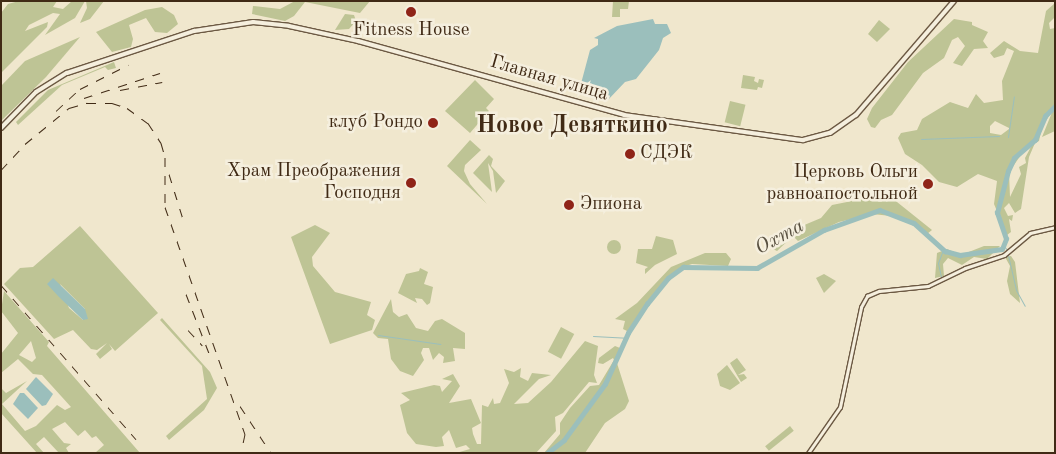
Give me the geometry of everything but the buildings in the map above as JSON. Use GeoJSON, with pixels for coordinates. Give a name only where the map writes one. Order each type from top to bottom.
{"type":"FeatureCollection","features":[{"type":"Feature","properties":{"kind":"main road","name":"Главная улица"},"geometry":{"type":"LineString","coordinates":[[1,128],[42,87],[67,73],[194,31],[238,22],[266,23],[382,47],[624,115],[803,140],[830,133],[856,115],[954,1]]}},
{"type":"Feature","properties":{"kind":"street"},"geometry":{"type":"LineString","coordinates":[[808,453],[840,407],[861,307],[867,296],[879,291],[928,286],[965,268],[1010,252],[1026,236],[1055,227]]}},
{"type":"Feature","properties":{"kind":"green space"},"geometry":{"type":"Polygon","coordinates":[[[19,1],[57,1],[53,7],[63,9],[72,1],[85,1],[75,18],[45,35],[60,14],[53,13],[29,25],[25,31],[48,22],[47,27],[1,73],[1,13],[8,4],[19,1]]]}},
{"type":"Feature","properties":{"kind":"green space"},"geometry":{"type":"Polygon","coordinates":[[[86,1],[104,1],[90,19],[80,23],[87,8],[86,1]]]}},
{"type":"Feature","properties":{"kind":"green space"},"geometry":{"type":"Polygon","coordinates":[[[295,1],[370,1],[360,13],[305,2],[294,16],[285,21],[252,14],[253,6],[280,9],[295,1]]]}},
{"type":"Feature","properties":{"kind":"green space"},"geometry":{"type":"Polygon","coordinates":[[[613,1],[629,1],[628,9],[620,9],[620,17],[612,17],[613,1]]]}},
{"type":"Feature","properties":{"kind":"green space"},"geometry":{"type":"Polygon","coordinates":[[[1055,3],[1055,17],[1049,23],[1050,29],[1055,28],[1055,131],[1042,137],[1053,110],[1042,127],[1039,141],[1035,143],[1029,157],[1021,209],[1015,213],[1009,203],[1004,208],[1008,216],[1013,215],[1012,221],[1009,219],[1011,232],[1007,235],[994,204],[997,181],[978,174],[957,187],[939,182],[922,165],[905,154],[898,138],[901,133],[917,130],[922,119],[950,102],[968,108],[976,94],[984,103],[1003,100],[1002,81],[1014,51],[1007,48],[1004,55],[994,58],[990,53],[1004,41],[1020,51],[1038,53],[1046,11],[1055,3]],[[995,121],[990,126],[990,133],[1001,135],[1009,129],[1009,128],[995,121]],[[1028,145],[1009,172],[1010,197],[1021,174],[1019,167],[1026,163],[1025,158],[1032,145],[1028,145]]]}},
{"type":"Feature","properties":{"kind":"green space"},"geometry":{"type":"Polygon","coordinates":[[[162,7],[174,15],[178,24],[167,33],[155,32],[146,18],[129,25],[133,39],[131,47],[112,52],[96,32],[145,10],[162,7]]]}},
{"type":"Feature","properties":{"kind":"green space"},"geometry":{"type":"Polygon","coordinates":[[[345,14],[354,15],[356,21],[349,29],[335,30],[345,14]]]}},
{"type":"Feature","properties":{"kind":"green space"},"geometry":{"type":"Polygon","coordinates":[[[954,19],[972,22],[972,25],[988,32],[983,41],[988,48],[974,49],[962,66],[953,63],[965,46],[958,37],[952,40],[944,58],[923,73],[892,115],[881,120],[875,128],[871,127],[867,119],[872,108],[908,62],[954,19]]]}},
{"type":"Feature","properties":{"kind":"green space"},"geometry":{"type":"Polygon","coordinates":[[[879,20],[890,29],[877,42],[868,34],[879,20]]]}},
{"type":"Feature","properties":{"kind":"green space"},"geometry":{"type":"Polygon","coordinates":[[[80,37],[46,77],[1,121],[1,86],[25,61],[80,37]]]}},
{"type":"Feature","properties":{"kind":"green space"},"geometry":{"type":"Polygon","coordinates":[[[114,62],[116,68],[108,70],[105,67],[62,85],[18,125],[16,122],[48,90],[114,62]]]}},
{"type":"Feature","properties":{"kind":"green space"},"geometry":{"type":"Polygon","coordinates":[[[743,75],[755,77],[754,81],[758,83],[759,79],[764,80],[762,88],[758,87],[757,90],[741,88],[743,75]]]}},
{"type":"Feature","properties":{"kind":"green space"},"geometry":{"type":"Polygon","coordinates":[[[475,80],[494,99],[486,108],[489,111],[470,133],[445,111],[475,80]]]}},
{"type":"Feature","properties":{"kind":"green space"},"geometry":{"type":"Polygon","coordinates":[[[730,101],[746,105],[740,126],[725,122],[730,101]]]}},
{"type":"Feature","properties":{"kind":"green space"},"geometry":{"type":"Polygon","coordinates":[[[470,140],[481,150],[465,165],[464,171],[470,184],[487,204],[447,166],[470,140]]]}},
{"type":"Feature","properties":{"kind":"green space"},"geometry":{"type":"Polygon","coordinates":[[[489,155],[493,159],[491,166],[505,181],[496,193],[493,171],[488,163],[492,192],[473,173],[489,155]]]}},
{"type":"Feature","properties":{"kind":"green space"},"geometry":{"type":"Polygon","coordinates":[[[887,194],[932,230],[927,234],[901,217],[872,214],[839,222],[798,241],[793,236],[777,251],[769,247],[771,239],[821,218],[832,205],[887,194]]]}},
{"type":"Feature","properties":{"kind":"green space"},"geometry":{"type":"Polygon","coordinates":[[[315,225],[330,233],[312,257],[313,266],[335,292],[371,302],[367,315],[375,320],[372,330],[330,344],[291,237],[315,225]]]}},
{"type":"Feature","properties":{"kind":"green space"},"geometry":{"type":"Polygon","coordinates":[[[80,226],[158,313],[115,351],[109,344],[112,349],[100,359],[96,354],[107,343],[97,350],[91,349],[73,330],[54,339],[4,284],[20,268],[33,267],[80,226]],[[60,284],[69,308],[83,320],[85,309],[60,284]]]}},
{"type":"Feature","properties":{"kind":"green space"},"geometry":{"type":"Polygon","coordinates":[[[656,236],[673,240],[677,254],[655,265],[645,274],[645,269],[648,267],[636,263],[638,249],[652,249],[656,236]]]}},
{"type":"Feature","properties":{"kind":"green space"},"geometry":{"type":"Polygon","coordinates":[[[611,240],[617,240],[621,247],[617,254],[611,254],[607,250],[607,244],[611,240]]]}},
{"type":"Feature","properties":{"kind":"green space"},"geometry":{"type":"Polygon","coordinates":[[[984,246],[1000,246],[987,259],[974,257],[962,265],[948,258],[943,264],[944,276],[935,278],[937,253],[947,249],[961,255],[984,246]]]}},
{"type":"Feature","properties":{"kind":"green space"},"geometry":{"type":"Polygon","coordinates":[[[705,253],[726,253],[731,259],[728,266],[692,264],[667,277],[629,332],[623,329],[625,321],[615,319],[637,303],[671,267],[705,253]]]}},
{"type":"Feature","properties":{"kind":"green space"},"geometry":{"type":"Polygon","coordinates":[[[1011,256],[1015,262],[1020,303],[1010,294],[1007,281],[1010,266],[1005,257],[1011,256]]]}},
{"type":"Feature","properties":{"kind":"green space"},"geometry":{"type":"Polygon","coordinates":[[[420,268],[428,272],[424,284],[433,287],[430,303],[427,305],[422,299],[415,298],[417,303],[398,293],[406,274],[419,271],[420,268]]]}},
{"type":"Feature","properties":{"kind":"green space"},"geometry":{"type":"Polygon","coordinates":[[[824,274],[836,281],[824,293],[816,278],[824,274]]]}},
{"type":"Feature","properties":{"kind":"green space"},"geometry":{"type":"Polygon","coordinates":[[[4,291],[49,342],[47,346],[140,453],[95,453],[104,445],[96,436],[92,438],[85,430],[78,436],[65,422],[52,429],[64,443],[71,444],[66,448],[69,453],[59,453],[44,437],[36,444],[44,453],[37,453],[1,413],[1,388],[6,393],[27,381],[2,404],[25,431],[36,426],[57,405],[65,410],[71,407],[42,375],[33,374],[18,359],[1,373],[1,354],[18,333],[1,311],[4,291]],[[31,341],[19,355],[32,362],[36,358],[31,341]]]}},
{"type":"Feature","properties":{"kind":"green space"},"geometry":{"type":"Polygon","coordinates":[[[391,299],[393,312],[399,317],[407,314],[416,328],[428,331],[435,321],[442,319],[465,333],[465,349],[453,348],[455,361],[443,363],[444,357],[439,353],[433,360],[429,348],[423,348],[421,353],[424,360],[413,376],[400,371],[391,359],[388,339],[378,338],[373,333],[391,299]]]}},
{"type":"Feature","properties":{"kind":"green space"},"geometry":{"type":"Polygon","coordinates":[[[162,318],[210,372],[217,388],[204,410],[169,440],[166,436],[207,399],[202,366],[160,320],[162,318]]]}},
{"type":"Feature","properties":{"kind":"green space"},"geometry":{"type":"Polygon","coordinates":[[[561,327],[574,334],[561,359],[548,352],[561,327]]]}},
{"type":"Feature","properties":{"kind":"green space"},"geometry":{"type":"Polygon","coordinates":[[[585,341],[598,346],[594,375],[597,383],[589,382],[563,413],[555,417],[556,431],[536,453],[456,453],[470,449],[466,445],[456,448],[449,430],[442,437],[444,446],[436,447],[416,444],[407,433],[400,405],[410,400],[401,393],[434,385],[440,386],[442,392],[452,381],[442,379],[453,374],[460,386],[449,403],[471,399],[481,423],[472,428],[473,434],[477,444],[481,444],[482,405],[488,407],[493,398],[494,404],[500,403],[509,383],[504,369],[514,372],[521,368],[520,377],[528,381],[532,373],[551,375],[539,379],[514,404],[528,403],[551,382],[585,341]]]}},
{"type":"Feature","properties":{"kind":"green space"},"geometry":{"type":"Polygon","coordinates":[[[615,346],[620,348],[616,360],[629,401],[625,409],[605,423],[585,453],[544,453],[560,434],[560,423],[570,408],[590,386],[599,385],[614,360],[613,358],[603,364],[598,363],[599,358],[615,346]]]}},
{"type":"Feature","properties":{"kind":"green space"},"geometry":{"type":"Polygon","coordinates":[[[737,358],[746,370],[738,375],[744,374],[747,378],[741,382],[730,363],[737,358]]]}},
{"type":"Feature","properties":{"kind":"green space"},"geometry":{"type":"Polygon","coordinates":[[[727,365],[740,383],[730,390],[720,386],[717,374],[727,365]]]}},
{"type":"Feature","properties":{"kind":"green space"},"geometry":{"type":"Polygon","coordinates":[[[790,426],[794,431],[769,451],[765,446],[790,426]]]}},
{"type":"Feature","properties":{"kind":"water"},"geometry":{"type":"Polygon","coordinates":[[[653,19],[655,24],[667,24],[671,33],[663,38],[659,50],[636,79],[625,82],[607,101],[579,91],[590,50],[598,45],[598,39],[594,38],[617,26],[653,19]]]}},
{"type":"Feature","properties":{"kind":"water"},"geometry":{"type":"Polygon","coordinates":[[[53,278],[85,309],[88,319],[83,320],[47,284],[53,278]]]}},
{"type":"Feature","properties":{"kind":"water"},"geometry":{"type":"Polygon","coordinates":[[[36,377],[53,394],[46,405],[42,406],[26,389],[36,377]]]}},
{"type":"Feature","properties":{"kind":"water"},"geometry":{"type":"Polygon","coordinates":[[[20,393],[24,393],[38,408],[28,419],[13,404],[20,393]]]}},
{"type":"Feature","properties":{"kind":"waterway"},"geometry":{"type":"LineString","coordinates":[[1008,137],[1014,96]]}},
{"type":"Feature","properties":{"kind":"waterway","name":"Охта"},"geometry":{"type":"LineString","coordinates":[[547,453],[564,440],[605,384],[628,333],[647,304],[668,278],[683,267],[757,268],[824,230],[880,210],[914,223],[945,251],[960,255],[1002,249],[1006,239],[997,213],[1008,171],[1014,158],[1035,140],[1045,116],[1055,106]]}},
{"type":"Feature","properties":{"kind":"waterway"},"geometry":{"type":"LineString","coordinates":[[921,139],[999,136]]}},
{"type":"Feature","properties":{"kind":"waterway","name":"Охта"},"geometry":{"type":"LineString","coordinates":[[1004,246],[1007,250]]}},
{"type":"Feature","properties":{"kind":"waterway"},"geometry":{"type":"LineString","coordinates":[[941,277],[938,263],[943,250]]}},
{"type":"Feature","properties":{"kind":"waterway"},"geometry":{"type":"LineString","coordinates":[[1008,255],[1016,290],[1025,306]]}},
{"type":"Feature","properties":{"kind":"waterway"},"geometry":{"type":"LineString","coordinates":[[378,335],[440,344]]}},
{"type":"Feature","properties":{"kind":"waterway"},"geometry":{"type":"LineString","coordinates":[[593,336],[626,338]]}},
{"type":"Feature","properties":{"kind":"railway"},"geometry":{"type":"LineString","coordinates":[[56,111],[80,89],[128,65]]}},
{"type":"Feature","properties":{"kind":"railway"},"geometry":{"type":"LineString","coordinates":[[84,98],[160,73]]}},
{"type":"Feature","properties":{"kind":"railway"},"geometry":{"type":"LineString","coordinates":[[120,90],[162,82]]}},
{"type":"Feature","properties":{"kind":"railway"},"geometry":{"type":"LineString","coordinates":[[1,170],[25,144],[69,108],[87,103],[112,103],[127,108],[148,123],[161,143],[165,157],[165,207],[245,434],[241,453]]}},
{"type":"Feature","properties":{"kind":"railway"},"geometry":{"type":"LineString","coordinates":[[169,174],[183,219]]}},
{"type":"Feature","properties":{"kind":"railway"},"geometry":{"type":"LineString","coordinates":[[1,285],[136,439]]}},
{"type":"Feature","properties":{"kind":"railway"},"geometry":{"type":"LineString","coordinates":[[186,294],[209,353]]}},
{"type":"Feature","properties":{"kind":"railway"},"geometry":{"type":"LineString","coordinates":[[188,330],[202,345]]}},
{"type":"Feature","properties":{"kind":"railway"},"geometry":{"type":"LineString","coordinates":[[240,406],[271,453]]}},
{"type":"Feature","properties":{"kind":"place","name":"Fitness House"},"geometry":{"type":"Point","coordinates":[411,12]}},
{"type":"Feature","properties":{"kind":"place","name":"клуб Рондо"},"geometry":{"type":"Point","coordinates":[433,123]}},
{"type":"Feature","properties":{"kind":"place","name":"СДЭК"},"geometry":{"type":"Point","coordinates":[630,154]}},
{"type":"Feature","properties":{"kind":"place","name":"Храм Преображения Господня"},"geometry":{"type":"Point","coordinates":[411,183]}},
{"type":"Feature","properties":{"kind":"place","name":"Церковь Ольги равноапостольной"},"geometry":{"type":"Point","coordinates":[928,184]}},
{"type":"Feature","properties":{"kind":"place","name":"Эпиона"},"geometry":{"type":"Point","coordinates":[569,205]}},
{"type":"Feature","properties":{"kind":"district","name":"Новое Девяткино"},"geometry":{"type":"Point","coordinates":[572,127]}}]}
